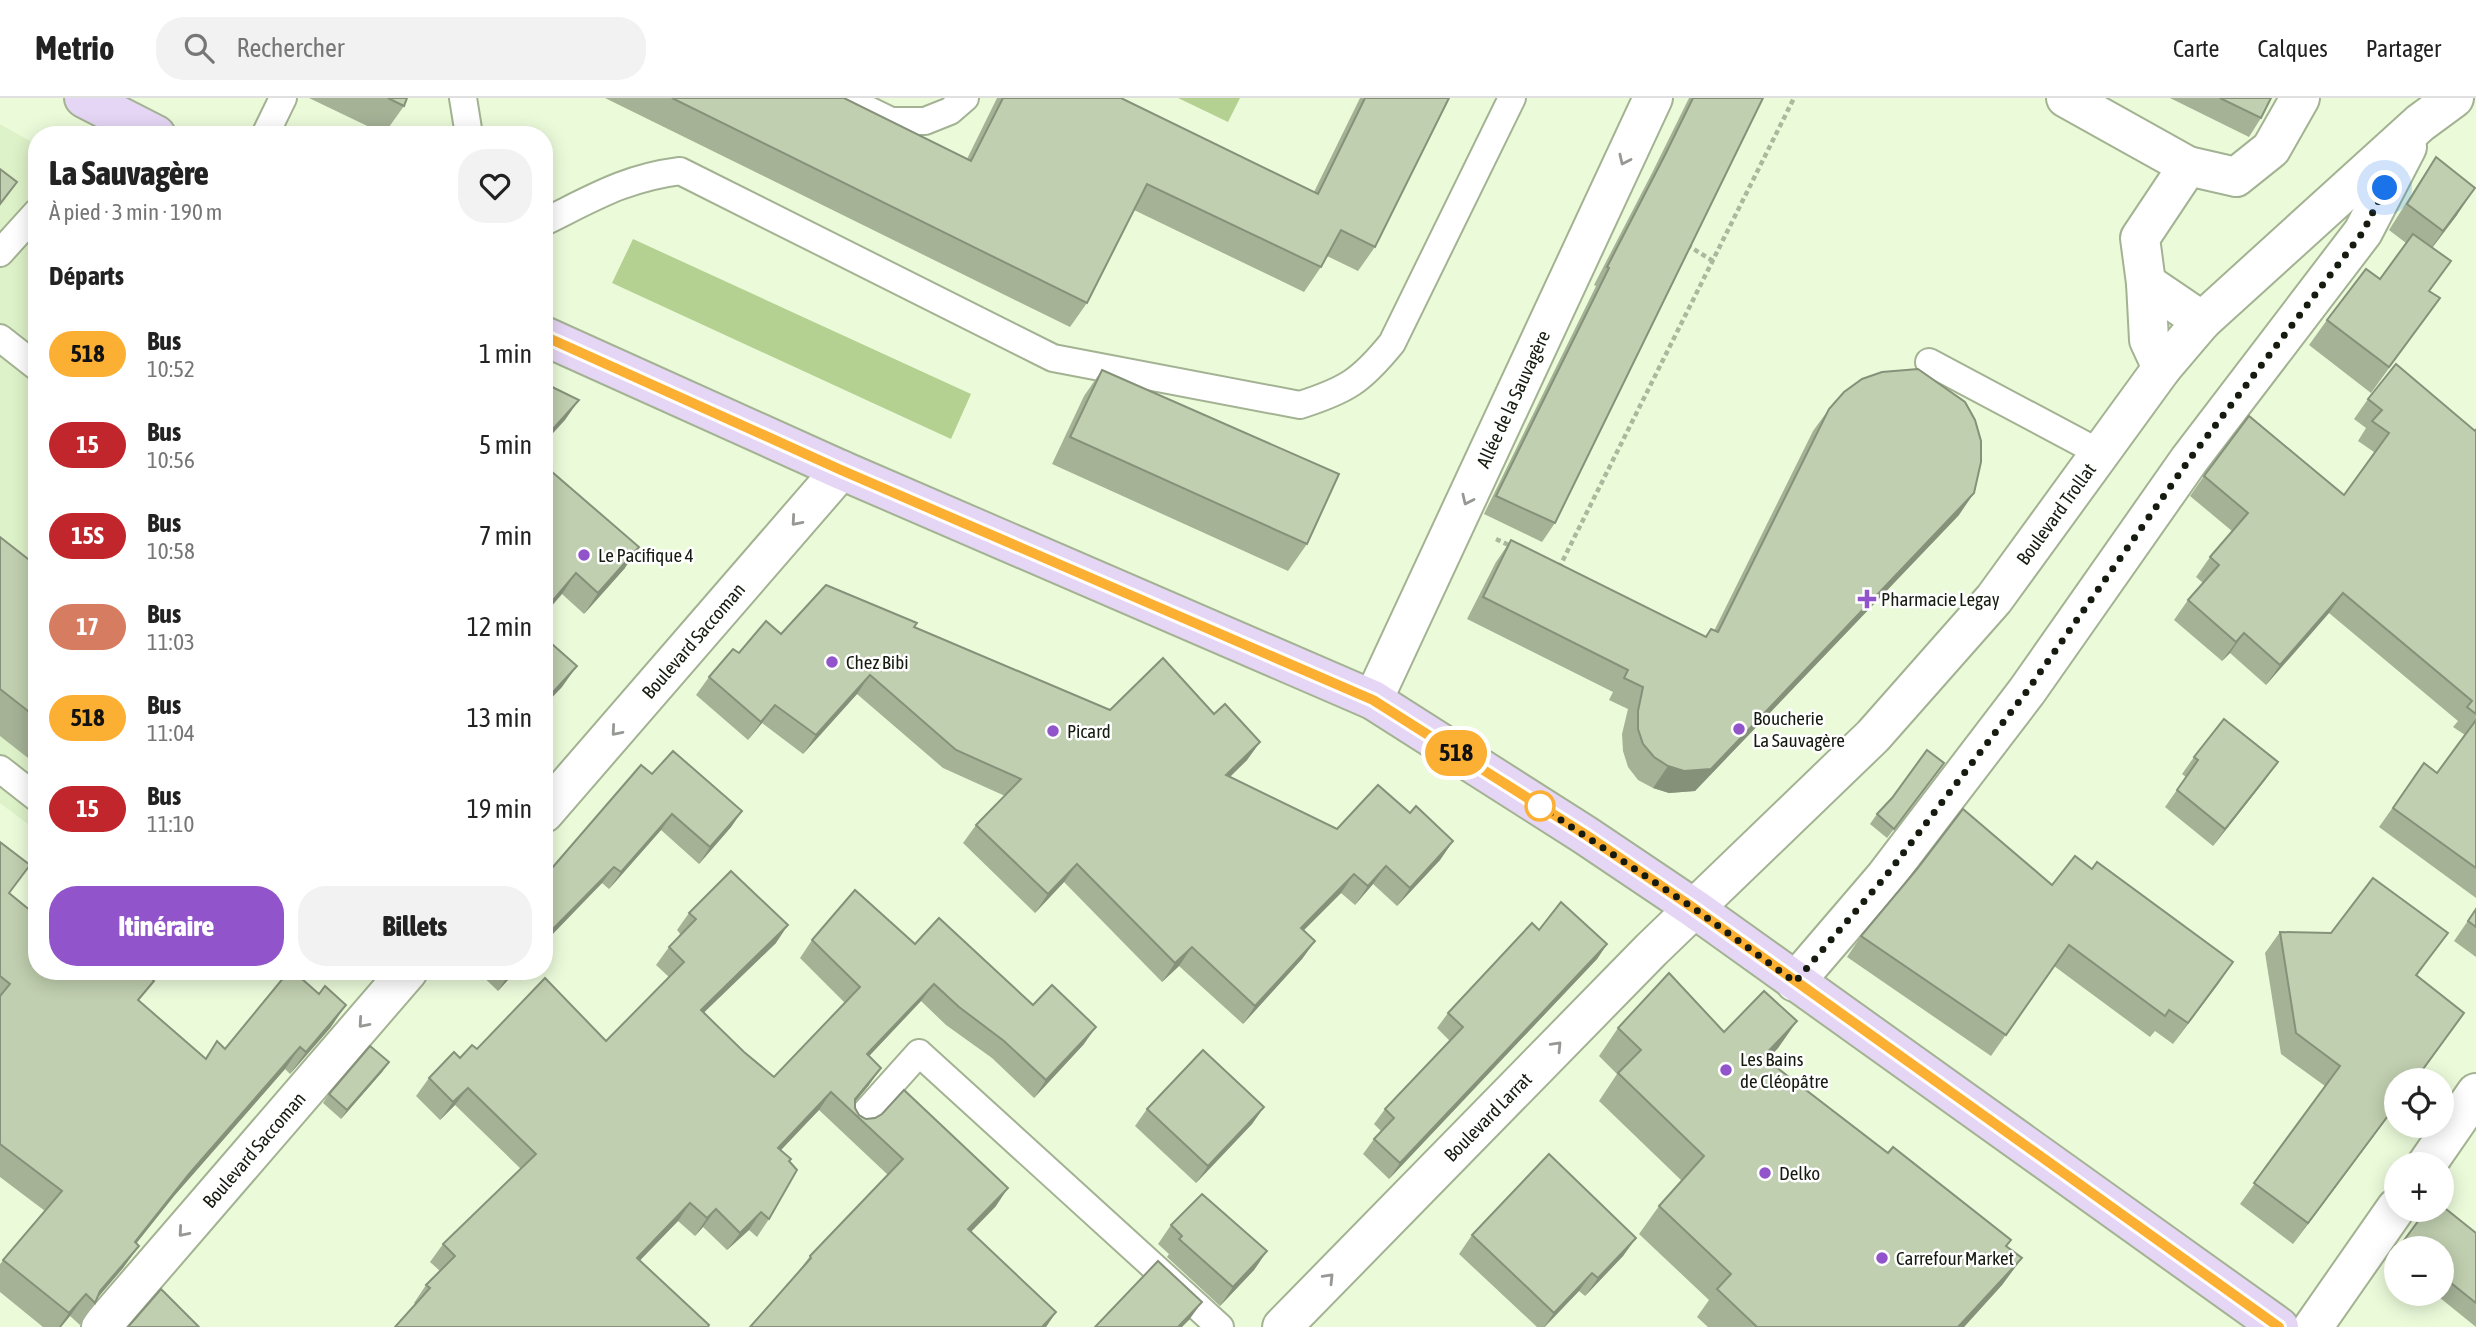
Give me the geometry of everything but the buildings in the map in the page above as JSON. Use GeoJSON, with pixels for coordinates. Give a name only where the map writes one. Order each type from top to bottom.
{"type":"FeatureCollection","features":[{"type":"Feature","properties":{"kind":"main road"},"geometry":{"type":"LineString","coordinates":[[84,98],[112,125]]}},
{"type":"Feature","properties":{"kind":"main road"},"geometry":{"type":"LineString","coordinates":[[553,340],[841,470],[1373,700],[1586,835],[1695,909],[2279,1327]]}},
{"type":"Feature","properties":{"kind":"street","name":"Allée de la Sauvagère"},"geometry":{"type":"LineString","coordinates":[[1373,700],[1653,98]]}},
{"type":"Feature","properties":{"kind":"street"},"geometry":{"type":"LineString","coordinates":[[2066,98],[2188,166],[2236,177],[2271,149],[2300,98]]}},
{"type":"Feature","properties":{"kind":"street","name":"Boulevard Trollat"},"geometry":{"type":"LineString","coordinates":[[1695,909],[1873,736],[1994,599],[2162,368],[2202,321],[2420,124],[2454,98]]}},
{"type":"Feature","properties":{"kind":"street","name":"Boulevard Trollat"},"geometry":{"type":"LineString","coordinates":[[1795,982],[1885,877],[2027,691],[2189,460],[2363,232],[2420,124]]}},
{"type":"Feature","properties":{"kind":"street"},"geometry":{"type":"LineString","coordinates":[[2162,368],[2149,340],[2140,238],[2188,166]]}},
{"type":"Feature","properties":{"kind":"street"},"geometry":{"type":"LineString","coordinates":[[2146,283],[2202,321]]}},
{"type":"Feature","properties":{"kind":"street","name":"Boulevard Saccoman"},"geometry":{"type":"LineString","coordinates":[[553,803],[841,470]]}},
{"type":"Feature","properties":{"kind":"street","name":"Boulevard Larrat"},"geometry":{"type":"LineString","coordinates":[[1282,1327],[1651,950],[1695,909]]}},
{"type":"Feature","properties":{"kind":"street","name":"Boulevard Saccoman"},"geometry":{"type":"LineString","coordinates":[[101,1327],[400,980]]}},
{"type":"Feature","properties":{"kind":"street"},"geometry":{"type":"LineString","coordinates":[[2435,1152],[2476,1093]]}},
{"type":"Feature","properties":{"kind":"street"},"geometry":{"type":"LineString","coordinates":[[2313,1327],[2386,1222]]}},
{"type":"Feature","properties":{"kind":"lane"},"geometry":{"type":"LineString","coordinates":[[269,126],[283,98]]}},
{"type":"Feature","properties":{"kind":"lane"},"geometry":{"type":"LineString","coordinates":[[463,98],[468,126]]}},
{"type":"Feature","properties":{"kind":"lane"},"geometry":{"type":"LineString","coordinates":[[844,98],[891,121],[925,121],[950,111],[965,98]]}},
{"type":"Feature","properties":{"kind":"lane"},"geometry":{"type":"LineString","coordinates":[[553,218],[622,184],[649,175],[680,171],[1053,358],[1300,405],[1336,393],[1369,372],[1392,343],[1512,98]]}},
{"type":"Feature","properties":{"kind":"lane"},"geometry":{"type":"LineString","coordinates":[[0,253],[28,222]]}},
{"type":"Feature","properties":{"kind":"lane"},"geometry":{"type":"LineString","coordinates":[[0,338],[28,360]]}},
{"type":"Feature","properties":{"kind":"lane"},"geometry":{"type":"LineString","coordinates":[[1929,362],[2100,453]]}},
{"type":"Feature","properties":{"kind":"lane"},"geometry":{"type":"LineString","coordinates":[[0,769],[28,791]]}},
{"type":"Feature","properties":{"kind":"lane"},"geometry":{"type":"LineString","coordinates":[[858,1121],[919,1053],[1220,1327]]}},
{"type":"Feature","properties":{"kind":"path"},"geometry":{"type":"LineString","coordinates":[[1549,563],[1561,568],[1794,98]]}},
{"type":"Feature","properties":{"kind":"path"},"geometry":{"type":"LineString","coordinates":[[1676,239],[1713,261]]}},
{"type":"Feature","properties":{"kind":"path"},"geometry":{"type":"LineString","coordinates":[[1456,522],[1514,548]]}},
{"type":"Feature","properties":{"kind":"shaded area"},"geometry":{"type":"Polygon","coordinates":[[[1178,98],[1240,98],[1228,122],[1178,98]]]}},
{"type":"Feature","properties":{"kind":"shaded area"},"geometry":{"type":"Polygon","coordinates":[[[0,124],[28,140],[28,824],[0,803],[0,124]]]}},
{"type":"Feature","properties":{"kind":"shaded area"},"geometry":{"type":"Polygon","coordinates":[[[633,239],[971,394],[951,439],[612,283],[633,239]]]}},
{"type":"Feature","properties":{"kind":"bus line","name":"518"},"geometry":{"type":"LineString","coordinates":[[553,340],[841,470],[1373,700],[1586,835],[1695,909],[2279,1327]]}},
{"type":"Feature","properties":{"kind":"place","name":"Le Pacifique 4"},"geometry":{"type":"Point","coordinates":[584,555]}},
{"type":"Feature","properties":{"kind":"place","name":"Pharmacie Legay"},"geometry":{"type":"Point","coordinates":[1867,599]}},
{"type":"Feature","properties":{"kind":"place","name":"Chez Bibi"},"geometry":{"type":"Point","coordinates":[832,662]}},
{"type":"Feature","properties":{"kind":"place","name":"Boucherie La Sauvagère"},"geometry":{"type":"Point","coordinates":[1739,729]}},
{"type":"Feature","properties":{"kind":"place","name":"Picard"},"geometry":{"type":"Point","coordinates":[1053,731]}},
{"type":"Feature","properties":{"kind":"place","name":"Les Bains de Cléopâtre"},"geometry":{"type":"Point","coordinates":[1726,1070]}},
{"type":"Feature","properties":{"kind":"place","name":"Delko"},"geometry":{"type":"Point","coordinates":[1765,1173]}},
{"type":"Feature","properties":{"kind":"place","name":"Carrefour Market"},"geometry":{"type":"Point","coordinates":[1882,1258]}},
{"type":"Feature","properties":{"kind":"route"},"geometry":{"type":"LineString","coordinates":[[1540,806],[1695,909],[1795,982],[1885,877],[2027,691],[2189,460],[2363,232],[2385,188]]}}]}
